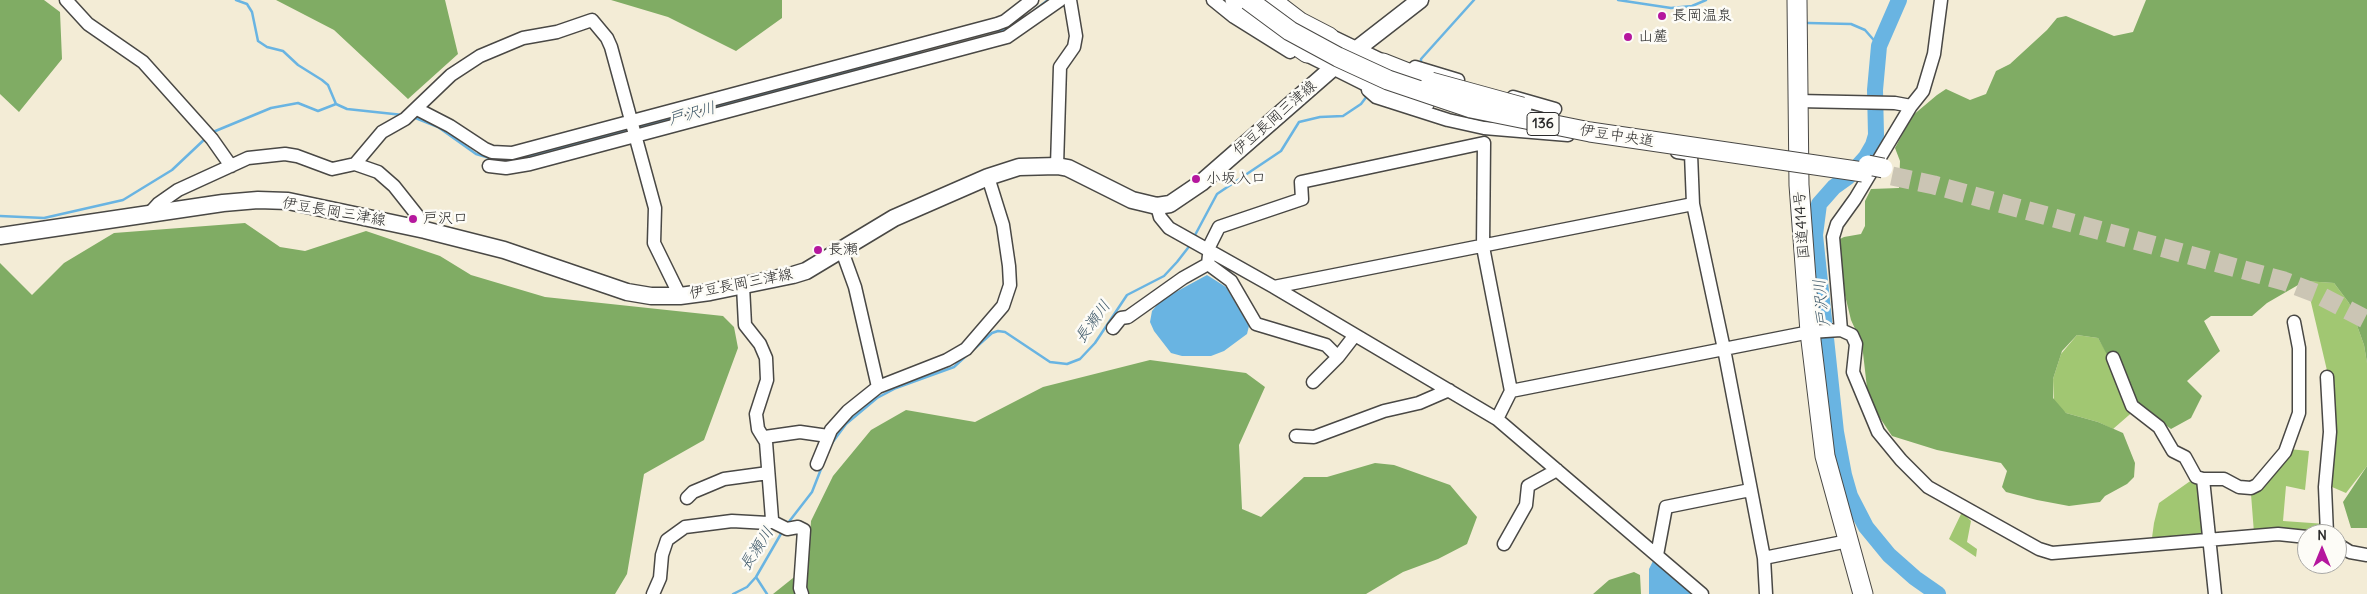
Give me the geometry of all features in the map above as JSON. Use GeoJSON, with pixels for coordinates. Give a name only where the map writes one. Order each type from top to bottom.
{"type":"FeatureCollection","features":[{"type":"Feature","properties":{"kind":"highway"},"geometry":{"type":"LineString","coordinates":[[1235,0],[1264,23],[1307,52]]}},
{"type":"Feature","properties":{"kind":"highway","name":"伊豆中央道"},"geometry":{"type":"LineString","coordinates":[[1248,0],[1310,42],[1388,80],[1471,108],[1562,120],[1876,170]]}},
{"type":"Feature","properties":{"kind":"highway","name":"伊豆中央道"},"geometry":{"type":"LineString","coordinates":[[1257,0],[1310,36],[1390,74],[1472,102],[1562,120]]}},
{"type":"Feature","properties":{"kind":"highway","name":"国道414号"},"geometry":{"type":"LineString","coordinates":[[1796,0],[1799,185],[1825,456],[1863,594]]}},
{"type":"Feature","properties":{"kind":"highway"},"geometry":{"type":"LineString","coordinates":[[1277,2],[1300,22],[1329,37]]}},
{"type":"Feature","properties":{"kind":"highway"},"geometry":{"type":"LineString","coordinates":[[1383,63],[1431,82],[1562,120]]}},
{"type":"Feature","properties":{"kind":"highway"},"geometry":{"type":"LineString","coordinates":[[1377,88],[1480,117],[1562,120]]}},
{"type":"Feature","properties":{"kind":"main road","name":"伊豆長岡三津線"},"geometry":{"type":"LineString","coordinates":[[0,236],[223,203],[258,200],[288,201],[425,230],[504,250],[627,292],[651,296],[680,296],[743,286],[793,275],[842,251],[894,218],[988,177],[1019,167],[1057,166],[1079,173],[1132,200],[1157,206],[1170,204],[1201,183],[1334,66],[1420,0]]}},
{"type":"Feature","properties":{"kind":"main road"},"geometry":{"type":"LineString","coordinates":[[1329,37],[1383,63]]}},
{"type":"Feature","properties":{"kind":"main road"},"geometry":{"type":"LineString","coordinates":[[1307,52],[1377,88]]}},
{"type":"Feature","properties":{"kind":"street"},"geometry":{"type":"LineString","coordinates":[[66,0],[88,24],[143,62],[212,139],[231,166]]}},
{"type":"Feature","properties":{"kind":"street"},"geometry":{"type":"LineString","coordinates":[[489,166],[515,167],[633,129],[996,24],[1005,21],[1032,0]]}},
{"type":"Feature","properties":{"kind":"street"},"geometry":{"type":"LineString","coordinates":[[417,109],[450,126],[477,145],[492,152],[512,153],[633,129],[1007,37],[1060,0]]}},
{"type":"Feature","properties":{"kind":"street"},"geometry":{"type":"LineString","coordinates":[[1057,166],[1060,67],[1074,47],[1076,36],[1070,0]]}},
{"type":"Feature","properties":{"kind":"street"},"geometry":{"type":"LineString","coordinates":[[1213,0],[1234,17],[1291,52],[1300,54],[1307,52]]}},
{"type":"Feature","properties":{"kind":"street"},"geometry":{"type":"LineString","coordinates":[[1837,330],[1834,244],[1837,224],[1856,199],[1911,106],[1928,82],[1934,54],[1941,0]]}},
{"type":"Feature","properties":{"kind":"street"},"geometry":{"type":"LineString","coordinates":[[355,164],[382,132],[417,109],[451,75],[480,56],[523,38],[557,32],[592,20],[607,38],[611,48],[654,208],[654,243],[680,296]]}},
{"type":"Feature","properties":{"kind":"street"},"geometry":{"type":"LineString","coordinates":[[1383,63],[1404,63],[1481,88],[1562,120]]}},
{"type":"Feature","properties":{"kind":"street"},"geometry":{"type":"LineString","coordinates":[[1358,79],[1376,97],[1448,120],[1484,128],[1571,136],[1691,154],[1693,204],[1724,349],[1764,558],[1766,594]]}},
{"type":"Feature","properties":{"kind":"street"},"geometry":{"type":"LineString","coordinates":[[1481,88],[1484,128],[1483,247],[1511,391],[1497,419]]}},
{"type":"Feature","properties":{"kind":"street"},"geometry":{"type":"LineString","coordinates":[[1798,101],[1895,103],[1911,106]]}},
{"type":"Feature","properties":{"kind":"street"},"geometry":{"type":"LineString","coordinates":[[1114,328],[1120,318],[1128,317],[1183,278],[1206,252],[1219,228],[1302,199],[1301,182],[1484,143]]}},
{"type":"Feature","properties":{"kind":"street"},"geometry":{"type":"LineString","coordinates":[[148,215],[158,204],[178,190],[248,158],[285,154],[332,169],[355,164],[378,172],[394,186],[417,215],[425,230]]}},
{"type":"Feature","properties":{"kind":"street"},"geometry":{"type":"LineString","coordinates":[[817,464],[828,436],[848,411],[878,386],[947,360],[966,349],[1002,306],[1010,285],[1009,266],[1003,225],[988,177]]}},
{"type":"Feature","properties":{"kind":"street"},"geometry":{"type":"LineString","coordinates":[[1274,286],[1483,247],[1693,204]]}},
{"type":"Feature","properties":{"kind":"street"},"geometry":{"type":"LineString","coordinates":[[1157,206],[1162,222],[1206,252],[1274,286],[1497,419],[1702,594]]}},
{"type":"Feature","properties":{"kind":"street"},"geometry":{"type":"LineString","coordinates":[[842,251],[855,287],[878,386]]}},
{"type":"Feature","properties":{"kind":"street"},"geometry":{"type":"LineString","coordinates":[[1206,252],[1230,281],[1256,324],[1326,345],[1338,356]]}},
{"type":"Feature","properties":{"kind":"street"},"geometry":{"type":"LineString","coordinates":[[743,286],[745,325],[760,344],[766,358],[767,380],[756,414],[758,429],[765,437],[768,473],[780,525]]}},
{"type":"Feature","properties":{"kind":"street"},"geometry":{"type":"LineString","coordinates":[[2113,358],[2132,406],[2159,427],[2173,451],[2184,457],[2196,477],[2224,479],[2242,488],[2254,488],[2285,452],[2300,407],[2299,348],[2294,322]]}},
{"type":"Feature","properties":{"kind":"street"},"geometry":{"type":"LineString","coordinates":[[1511,391],[1814,332],[1837,330],[1852,335],[1854,339],[1856,344],[1853,372],[1878,432],[1901,460],[1928,487],[2039,550],[2052,553],[2278,534],[2297,536]]}},
{"type":"Feature","properties":{"kind":"street"},"geometry":{"type":"LineString","coordinates":[[1313,382],[1355,335]]}},
{"type":"Feature","properties":{"kind":"street"},"geometry":{"type":"LineString","coordinates":[[2326,524],[2325,487],[2330,432],[2327,377]]}},
{"type":"Feature","properties":{"kind":"street"},"geometry":{"type":"LineString","coordinates":[[1296,436],[1314,436],[1384,411],[1420,403],[1449,390]]}},
{"type":"Feature","properties":{"kind":"street"},"geometry":{"type":"LineString","coordinates":[[765,437],[800,432],[828,436]]}},
{"type":"Feature","properties":{"kind":"street"},"geometry":{"type":"LineString","coordinates":[[1504,544],[1526,505],[1528,486],[1557,470]]}},
{"type":"Feature","properties":{"kind":"street"},"geometry":{"type":"LineString","coordinates":[[687,498],[693,492],[724,479],[768,473]]}},
{"type":"Feature","properties":{"kind":"street"},"geometry":{"type":"LineString","coordinates":[[2203,479],[2215,594]]}},
{"type":"Feature","properties":{"kind":"street"},"geometry":{"type":"LineString","coordinates":[[1657,555],[1666,507],[1750,490]]}},
{"type":"Feature","properties":{"kind":"street"},"geometry":{"type":"LineString","coordinates":[[653,594],[660,578],[664,547],[667,540],[685,527],[715,522],[768,523],[802,528],[806,534],[800,581],[802,594]]}},
{"type":"Feature","properties":{"kind":"street"},"geometry":{"type":"LineString","coordinates":[[1764,558],[1848,542]]}},
{"type":"Feature","properties":{"kind":"street"},"geometry":{"type":"LineString","coordinates":[[2347,550],[2367,555]]}},
{"type":"Feature","properties":{"kind":"green space"},"geometry":{"type":"Polygon","coordinates":[[[0,0],[44,0],[60,12],[62,59],[19,112],[0,94],[0,0]]]}},
{"type":"Feature","properties":{"kind":"green space"},"geometry":{"type":"Polygon","coordinates":[[[276,0],[445,0],[458,54],[408,99],[334,30],[276,0]]]}},
{"type":"Feature","properties":{"kind":"green space"},"geometry":{"type":"Polygon","coordinates":[[[611,0],[782,0],[782,18],[736,51],[668,17],[611,0]]]}},
{"type":"Feature","properties":{"kind":"green space"},"geometry":{"type":"Polygon","coordinates":[[[2146,0],[2367,0],[2367,363],[2364,345],[2349,303],[2334,283],[2305,281],[2267,303],[2252,316],[2211,316],[2204,321],[2220,351],[2187,381],[2202,396],[2191,418],[2171,429],[2137,404],[2124,386],[2098,338],[2077,335],[2062,351],[2053,379],[2053,398],[2066,413],[2098,422],[2123,433],[2135,463],[2134,477],[2127,484],[2105,496],[2100,502],[2069,506],[2006,492],[2002,487],[2007,471],[2001,463],[1937,450],[1892,436],[1876,412],[1867,388],[1862,344],[1851,320],[1836,241],[1844,237],[1861,234],[1865,226],[1865,201],[1871,189],[1899,188],[1900,161],[1895,148],[1912,116],[1937,95],[1946,89],[1970,100],[1986,94],[1996,71],[2010,64],[2047,30],[2057,18],[2066,16],[2114,36],[2133,32],[2146,0]]]}},
{"type":"Feature","properties":{"kind":"green space"},"geometry":{"type":"Polygon","coordinates":[[[245,223],[280,247],[305,251],[366,231],[440,256],[471,275],[545,297],[723,316],[734,327],[738,348],[704,440],[644,474],[627,574],[615,594],[0,594],[0,263],[32,295],[64,263],[114,233],[245,223]]]}},
{"type":"Feature","properties":{"kind":"green space"},"geometry":{"type":"Polygon","coordinates":[[[2306,281],[2334,283],[2349,303],[2364,345],[2367,363],[2367,466],[2346,493],[2325,484],[2329,379],[2306,281]]]}},
{"type":"Feature","properties":{"kind":"green space"},"geometry":{"type":"Polygon","coordinates":[[[2077,335],[2098,338],[2119,373],[2136,409],[2113,429],[2098,422],[2066,413],[2054,404],[2053,379],[2061,354],[2077,335]]]}},
{"type":"Feature","properties":{"kind":"green space"},"geometry":{"type":"Polygon","coordinates":[[[1150,360],[1246,373],[1265,387],[1239,445],[1242,509],[1261,517],[1304,477],[1327,477],[1375,463],[1394,465],[1450,485],[1477,517],[1467,544],[1438,559],[1403,572],[1366,594],[773,594],[808,566],[811,521],[833,476],[871,430],[906,410],[975,422],[1043,387],[1150,360]]]}},
{"type":"Feature","properties":{"kind":"green space"},"geometry":{"type":"Polygon","coordinates":[[[2289,449],[2309,451],[2305,490],[2286,486],[2283,521],[2326,524],[2297,524],[2297,534],[2254,533],[2251,494],[2289,449]]]}},
{"type":"Feature","properties":{"kind":"green space"},"geometry":{"type":"Polygon","coordinates":[[[2367,466],[2367,528],[2351,528],[2343,502],[2367,466]]]}},
{"type":"Feature","properties":{"kind":"green space"},"geometry":{"type":"Polygon","coordinates":[[[2196,477],[2204,539],[2151,545],[2159,503],[2196,477]]]}},
{"type":"Feature","properties":{"kind":"green space"},"geometry":{"type":"Polygon","coordinates":[[[1962,512],[1971,521],[1967,542],[1977,549],[1976,557],[1949,539],[1962,512]]]}},
{"type":"Feature","properties":{"kind":"green space"},"geometry":{"type":"Polygon","coordinates":[[[1634,572],[1640,575],[1641,594],[1593,594],[1609,580],[1634,572]]]}},
{"type":"Feature","properties":{"kind":"water"},"geometry":{"type":"Polygon","coordinates":[[[1207,275],[1226,287],[1249,326],[1247,334],[1224,351],[1211,356],[1182,356],[1171,353],[1154,331],[1150,322],[1152,311],[1161,300],[1207,275]]]}},
{"type":"Feature","properties":{"kind":"water"},"geometry":{"type":"Polygon","coordinates":[[[1654,559],[1694,594],[1649,594],[1649,569],[1654,559]]]}},
{"type":"Feature","properties":{"kind":"waterway"},"geometry":{"type":"LineString","coordinates":[[236,0],[247,4],[252,12],[258,41],[267,47],[283,51],[298,65],[322,80],[328,85],[336,104]]}},
{"type":"Feature","properties":{"kind":"waterway","name":"戸沢川"},"geometry":{"type":"LineString","coordinates":[[1035,10],[1048,0]]}},
{"type":"Feature","properties":{"kind":"waterway","name":"長瀬川"},"geometry":{"type":"LineString","coordinates":[[1421,65],[1421,59],[1474,0]]}},
{"type":"Feature","properties":{"kind":"waterway","name":"長瀬川"},"geometry":{"type":"LineString","coordinates":[[1618,0],[1671,8],[1692,6],[1706,0]]}},
{"type":"Feature","properties":{"kind":"waterway","name":"戸沢川"},"geometry":{"type":"LineString","coordinates":[[1899,0],[1879,46],[1875,90],[1876,135],[1873,145],[1866,157],[1848,177],[1834,187],[1819,204],[1815,235],[1836,432],[1850,496],[1866,527],[1889,555],[1915,578],[1938,594]]}},
{"type":"Feature","properties":{"kind":"waterway","name":"長瀬川"},"geometry":{"type":"LineString","coordinates":[[1808,23],[1851,24],[1865,30],[1879,46]]}},
{"type":"Feature","properties":{"kind":"waterway","name":"戸沢川"},"geometry":{"type":"LineString","coordinates":[[997,33],[1010,28]]}},
{"type":"Feature","properties":{"kind":"waterway","name":"戸沢川"},"geometry":{"type":"LineString","coordinates":[[636,128],[921,53]]}},
{"type":"Feature","properties":{"kind":"waterway","name":"長瀬川"},"geometry":{"type":"LineString","coordinates":[[1194,237],[1217,194],[1281,151],[1299,122],[1320,117],[1343,116],[1361,104],[1367,96]]}},
{"type":"Feature","properties":{"kind":"waterway"},"geometry":{"type":"LineString","coordinates":[[213,132],[271,108],[298,103],[318,111],[336,104]]}},
{"type":"Feature","properties":{"kind":"waterway","name":"戸沢川"},"geometry":{"type":"LineString","coordinates":[[336,104],[347,109],[403,115]]}},
{"type":"Feature","properties":{"kind":"waterway","name":"戸沢川"},"geometry":{"type":"LineString","coordinates":[[413,117],[438,127],[476,154],[500,161],[513,161],[629,130]]}},
{"type":"Feature","properties":{"kind":"waterway"},"geometry":{"type":"LineString","coordinates":[[0,216],[44,218],[123,200],[172,170],[207,137]]}},
{"type":"Feature","properties":{"kind":"waterway","name":"長瀬川"},"geometry":{"type":"LineString","coordinates":[[973,350],[992,333],[998,331],[1005,332],[1050,362],[1067,364],[1080,359],[1095,343],[1127,295],[1164,276],[1191,244]]}},
{"type":"Feature","properties":{"kind":"waterway","name":"長瀬川"},"geometry":{"type":"LineString","coordinates":[[832,443],[846,424],[877,398],[896,388],[954,367],[967,355]]}},
{"type":"Feature","properties":{"kind":"waterway","name":"長瀬川"},"geometry":{"type":"LineString","coordinates":[[788,523],[812,492],[823,464]]}},
{"type":"Feature","properties":{"kind":"waterway","name":"長瀬川"},"geometry":{"type":"LineString","coordinates":[[733,594],[747,587],[756,577],[782,532]]}},
{"type":"Feature","properties":{"kind":"waterway"},"geometry":{"type":"LineString","coordinates":[[756,577],[767,594]]}},
{"type":"Feature","properties":{"kind":"tunnel"},"geometry":{"type":"LineString","coordinates":[[1892,176],[1934,185],[2284,281],[2315,293],[2367,320]]}},
{"type":"Feature","properties":{"kind":"place","name":"長岡温泉"},"geometry":{"type":"Point","coordinates":[1662,16]}},
{"type":"Feature","properties":{"kind":"place","name":"山麓"},"geometry":{"type":"Point","coordinates":[1628,37]}},
{"type":"Feature","properties":{"kind":"place","name":"小坂入口"},"geometry":{"type":"Point","coordinates":[1196,179]}},
{"type":"Feature","properties":{"kind":"place","name":"戸沢口"},"geometry":{"type":"Point","coordinates":[413,219]}},
{"type":"Feature","properties":{"kind":"place","name":"長瀬"},"geometry":{"type":"Point","coordinates":[818,250]}}]}
